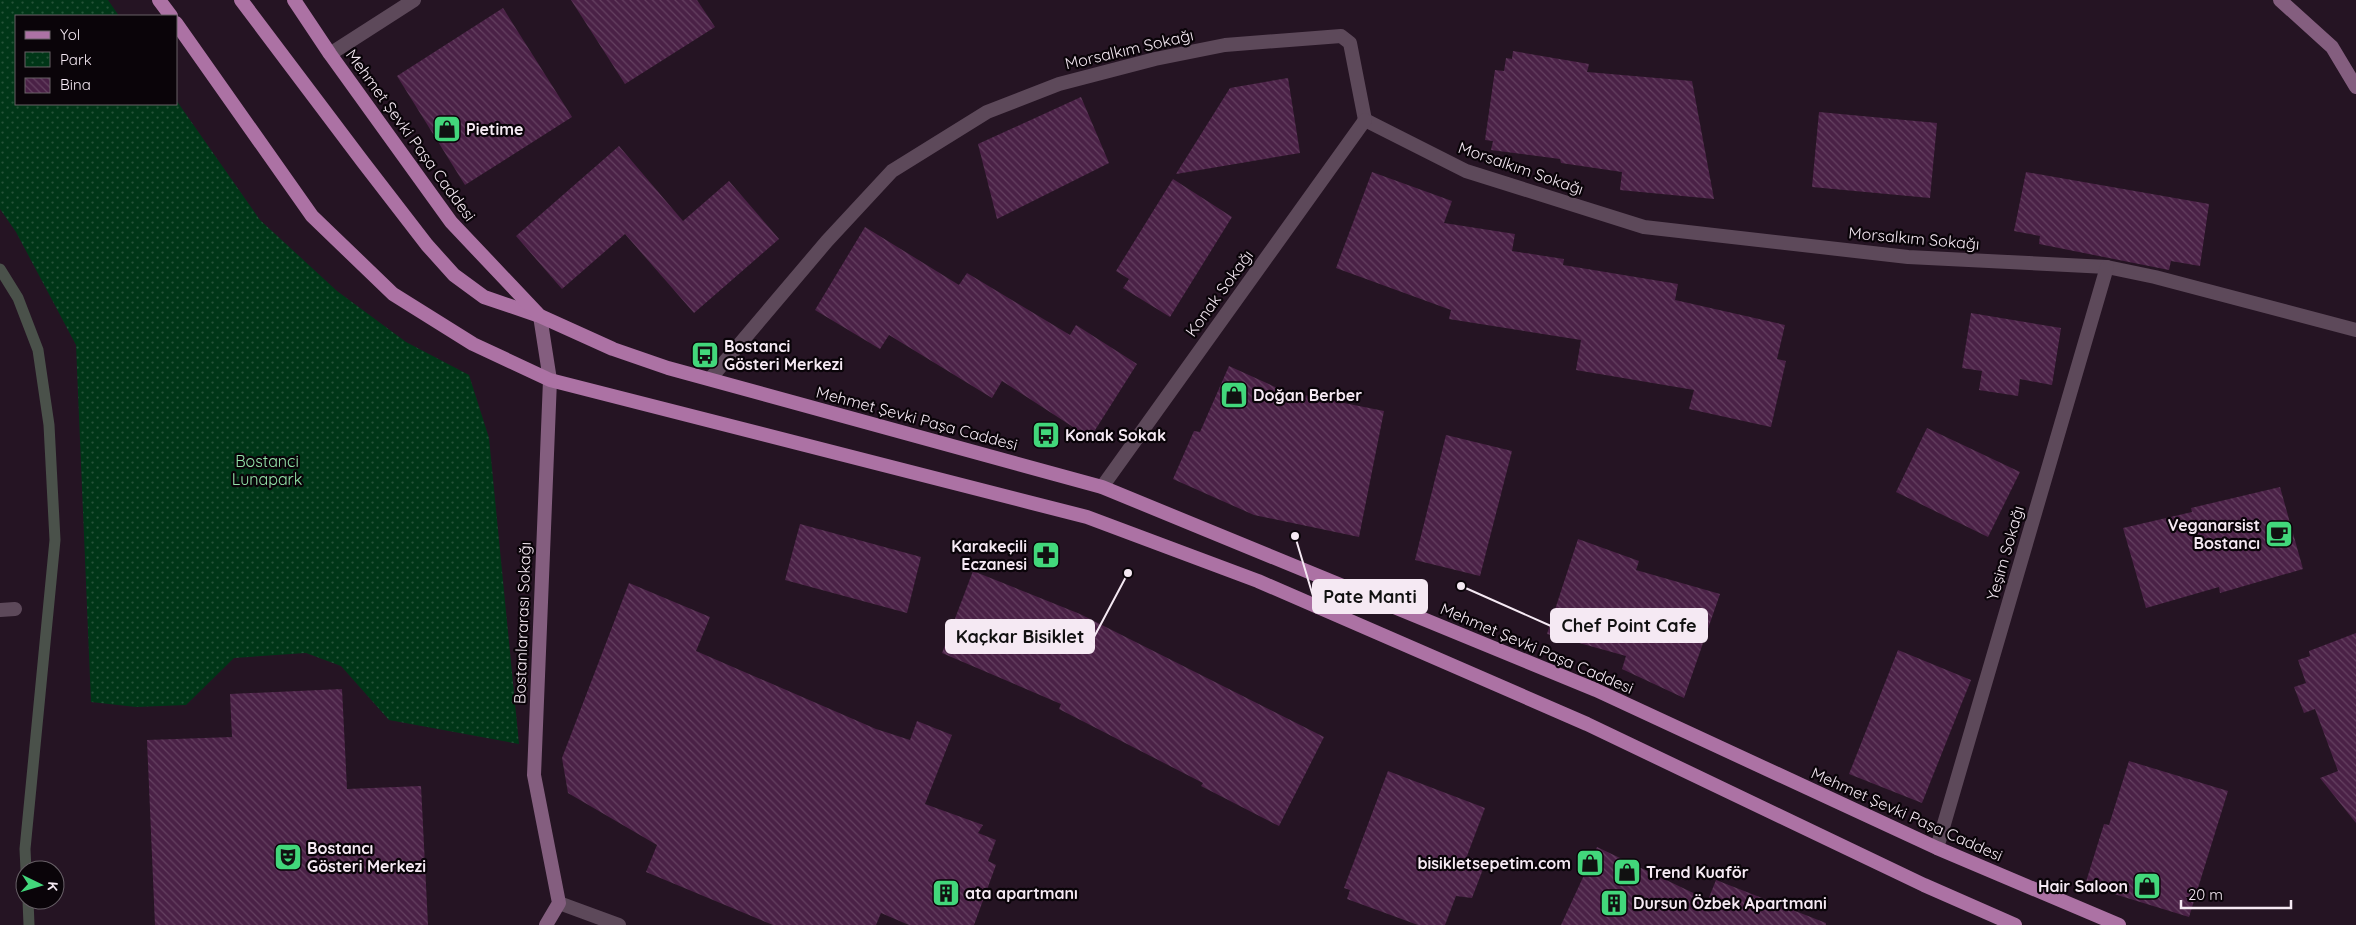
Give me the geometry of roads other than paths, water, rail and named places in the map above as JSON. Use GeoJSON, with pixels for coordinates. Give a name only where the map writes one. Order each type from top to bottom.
{"type":"FeatureCollection","features":[{"type":"Feature","properties":{"kind":"main road"},"geometry":{"type":"LineString","coordinates":[[159,0],[170,15]]}},
{"type":"Feature","properties":{"kind":"main road"},"geometry":{"type":"LineString","coordinates":[[241,0],[415,230],[454,275],[484,297],[540,316]]}},
{"type":"Feature","properties":{"kind":"main road","name":"Mehmet Şevki Paşa Caddesi"},"geometry":{"type":"LineString","coordinates":[[294,0],[330,54],[451,222],[540,316],[613,349],[668,368],[1102,487],[1596,690],[1937,848],[2119,925]]}},
{"type":"Feature","properties":{"kind":"main road"},"geometry":{"type":"LineString","coordinates":[[2280,0],[2332,47],[2356,87]]}},
{"type":"Feature","properties":{"kind":"main road"},"geometry":{"type":"LineString","coordinates":[[178,27],[312,216],[393,294],[473,344],[550,380],[1096,520],[1258,581],[1587,724],[1924,885],[2015,925]]}},
{"type":"Feature","properties":{"kind":"main road","name":"Bostanlararası Sokağı"},"geometry":{"type":"LineString","coordinates":[[540,316],[550,380],[534,775],[559,903]]}},
{"type":"Feature","properties":{"kind":"main road"},"geometry":{"type":"LineString","coordinates":[[546,925],[559,903]]}},
{"type":"Feature","properties":{"kind":"street"},"geometry":{"type":"LineString","coordinates":[[330,54],[414,0]]}},
{"type":"Feature","properties":{"kind":"street","name":"Morsalkım Sokağı"},"geometry":{"type":"LineString","coordinates":[[710,379],[828,241],[892,171],[987,112],[1059,84],[1155,60],[1225,45],[1341,36],[1350,43],[1364,120],[1466,170],[1644,227],[1908,257],[2107,267],[2155,277],[2356,330]]}},
{"type":"Feature","properties":{"kind":"street","name":"Konak Sokağı"},"geometry":{"type":"LineString","coordinates":[[1102,487],[1364,120]]}},
{"type":"Feature","properties":{"kind":"street","name":"Yeşim Sokağı"},"geometry":{"type":"LineString","coordinates":[[1937,848],[2107,267]]}},
{"type":"Feature","properties":{"kind":"street"},"geometry":{"type":"LineString","coordinates":[[0,610],[15,609]]}},
{"type":"Feature","properties":{"kind":"street"},"geometry":{"type":"LineString","coordinates":[[559,903],[619,925]]}},
{"type":"Feature","properties":{"kind":"waterway"},"geometry":{"type":"LineString","coordinates":[[0,269],[18,298],[38,350],[49,425],[55,540],[25,849],[26,860]]}},
{"type":"Feature","properties":{"kind":"waterway"},"geometry":{"type":"LineString","coordinates":[[28,910],[29,925]]}},
{"type":"Feature","properties":{"kind":"place","name":"Pietime"},"geometry":{"type":"Point","coordinates":[447,129]}},
{"type":"Feature","properties":{"kind":"place","name":"Bostanci Gösteri Merkezi"},"geometry":{"type":"Point","coordinates":[705,355]}},
{"type":"Feature","properties":{"kind":"place","name":"Doğan Berber"},"geometry":{"type":"Point","coordinates":[1234,395]}},
{"type":"Feature","properties":{"kind":"place","name":"Konak Sokak"},"geometry":{"type":"Point","coordinates":[1046,435]}},
{"type":"Feature","properties":{"kind":"place","name":"Veganarsist Bostancı"},"geometry":{"type":"Point","coordinates":[2279,534]}},
{"type":"Feature","properties":{"kind":"place","name":"Pate Manti"},"geometry":{"type":"Point","coordinates":[1295,536]}},
{"type":"Feature","properties":{"kind":"place","name":"Karakeçili Eczanesi"},"geometry":{"type":"Point","coordinates":[1046,555]}},
{"type":"Feature","properties":{"kind":"place","name":"Kaçkar Bisiklet"},"geometry":{"type":"Point","coordinates":[1128,573]}},
{"type":"Feature","properties":{"kind":"place","name":"Chef Point Cafe"},"geometry":{"type":"Point","coordinates":[1461,586]}},
{"type":"Feature","properties":{"kind":"place","name":"Bostancı Gösteri Merkezi"},"geometry":{"type":"Point","coordinates":[288,857]}},
{"type":"Feature","properties":{"kind":"place","name":"bisikletsepetim.com"},"geometry":{"type":"Point","coordinates":[1590,863]}},
{"type":"Feature","properties":{"kind":"place","name":"Trend Kuaför"},"geometry":{"type":"Point","coordinates":[1627,872]}},
{"type":"Feature","properties":{"kind":"place","name":"Hair Saloon"},"geometry":{"type":"Point","coordinates":[2147,886]}},
{"type":"Feature","properties":{"kind":"place","name":"ata apartmanı"},"geometry":{"type":"Point","coordinates":[946,893]}},
{"type":"Feature","properties":{"kind":"place","name":"Dursun Özbek Apartmani"},"geometry":{"type":"Point","coordinates":[1614,903]}},
{"type":"Feature","properties":{"kind":"park label","name":"Bostanci Lunapark"},"geometry":{"type":"Point","coordinates":[267,470]}}]}
